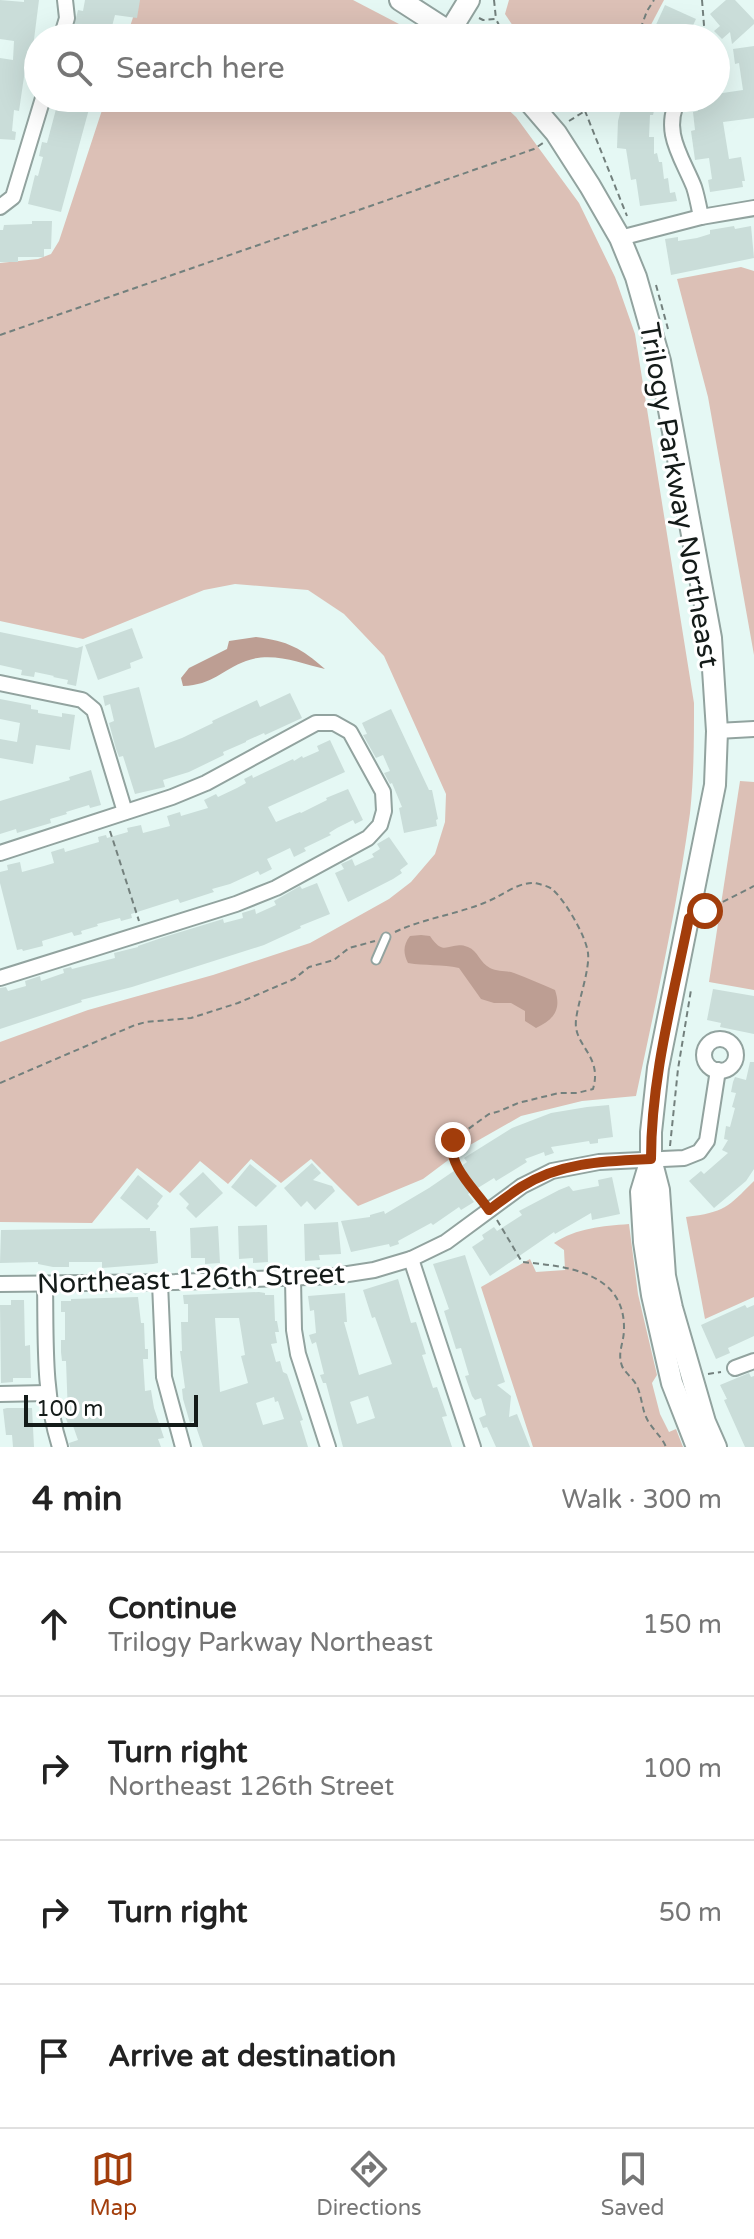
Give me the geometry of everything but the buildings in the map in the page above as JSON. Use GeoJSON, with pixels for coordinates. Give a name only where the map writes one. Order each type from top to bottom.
{"type":"FeatureCollection","features":[{"type":"Feature","properties":{"kind":"street"},"geometry":{"type":"LineString","coordinates":[[65,0],[65,24]]}},
{"type":"Feature","properties":{"kind":"street"},"geometry":{"type":"LineString","coordinates":[[400,0],[438,24]]}},
{"type":"Feature","properties":{"kind":"street"},"geometry":{"type":"LineString","coordinates":[[1,207],[13,197],[39,112]]}},
{"type":"Feature","properties":{"kind":"street","name":"Trilogy Parkway Northeast"},"geometry":{"type":"LineString","coordinates":[[538,112],[625,231],[660,361],[711,638],[717,731],[715,785],[658,1068],[651,1159],[659,1190],[665,1276],[672,1308],[705,1422],[716,1447]]}},
{"type":"Feature","properties":{"kind":"street"},"geometry":{"type":"LineString","coordinates":[[674,112],[671,129],[679,158],[694,188],[701,217]]}},
{"type":"Feature","properties":{"kind":"street"},"geometry":{"type":"LineString","coordinates":[[625,231],[754,208]]}},
{"type":"Feature","properties":{"kind":"street"},"geometry":{"type":"LineString","coordinates":[[0,683],[82,700],[125,812]]}},
{"type":"Feature","properties":{"kind":"street"},"geometry":{"type":"LineString","coordinates":[[0,853],[172,797],[206,783],[316,723],[334,723],[350,732],[383,792],[384,811],[380,825],[368,838],[276,888],[143,935],[0,978]]}},
{"type":"Feature","properties":{"kind":"street"},"geometry":{"type":"LineString","coordinates":[[717,731],[754,729]]}},
{"type":"Feature","properties":{"kind":"street","name":"Northeast 126th Street"},"geometry":{"type":"LineString","coordinates":[[0,1284],[293,1279],[374,1270],[411,1259],[446,1242],[522,1186],[552,1171],[599,1162],[692,1156],[704,1147],[718,1070]]}},
{"type":"Feature","properties":{"kind":"street","name":"Trilogy Parkway Northeast"},"geometry":{"type":"LineString","coordinates":[[651,1159],[641,1192],[650,1282],[672,1383],[697,1447]]}},
{"type":"Feature","properties":{"kind":"street"},"geometry":{"type":"LineString","coordinates":[[411,1259],[473,1447]]}},
{"type":"Feature","properties":{"kind":"street"},"geometry":{"type":"LineString","coordinates":[[293,1279],[298,1354],[328,1447]]}},
{"type":"Feature","properties":{"kind":"street"},"geometry":{"type":"LineString","coordinates":[[160,1283],[164,1377],[183,1447]]}},
{"type":"Feature","properties":{"kind":"street"},"geometry":{"type":"LineString","coordinates":[[45,1284],[48,1393],[51,1420],[60,1447]]}},
{"type":"Feature","properties":{"kind":"street"},"geometry":{"type":"LineString","coordinates":[[735,1368],[754,1361]]}},
{"type":"Feature","properties":{"kind":"street"},"geometry":{"type":"LineString","coordinates":[[0,1394],[48,1393]]}},
{"type":"Feature","properties":{"kind":"lane"},"geometry":{"type":"LineString","coordinates":[[376,960],[386,937]]}},
{"type":"Feature","properties":{"kind":"path"},"geometry":{"type":"LineString","coordinates":[[494,0],[498,24]]}},
{"type":"Feature","properties":{"kind":"path"},"geometry":{"type":"LineString","coordinates":[[642,24],[654,0]]}},
{"type":"Feature","properties":{"kind":"path"},"geometry":{"type":"LineString","coordinates":[[702,0],[704,24]]}},
{"type":"Feature","properties":{"kind":"path"},"geometry":{"type":"LineString","coordinates":[[465,6],[483,20],[496,19]]}},
{"type":"Feature","properties":{"kind":"path"},"geometry":{"type":"LineString","coordinates":[[0,335],[534,149],[584,112]]}},
{"type":"Feature","properties":{"kind":"path"},"geometry":{"type":"LineString","coordinates":[[585,112],[625,231]]}},
{"type":"Feature","properties":{"kind":"path"},"geometry":{"type":"LineString","coordinates":[[106,819],[143,935]]}},
{"type":"Feature","properties":{"kind":"path"},"geometry":{"type":"LineString","coordinates":[[0,1083],[135,1025],[191,1018],[238,1003],[294,979],[309,967],[334,960],[349,948],[494,899],[513,888],[533,883],[551,888],[570,912],[584,938],[588,955],[575,1024],[595,1067],[597,1075],[593,1089],[559,1093],[489,1114],[453,1140],[450,1151],[454,1162],[522,1262],[561,1266],[599,1278],[612,1289],[620,1305],[625,1329],[619,1353],[623,1368],[636,1384],[648,1421],[666,1447]]}},
{"type":"Feature","properties":{"kind":"path"},"geometry":{"type":"LineString","coordinates":[[689,918],[754,886]]}},
{"type":"Feature","properties":{"kind":"path"},"geometry":{"type":"LineString","coordinates":[[670,1146],[678,1069],[693,979]]}},
{"type":"Feature","properties":{"kind":"path"},"geometry":{"type":"LineString","coordinates":[[702,1375],[735,1368]]}},
{"type":"Feature","properties":{"kind":"shaded area"},"geometry":{"type":"Polygon","coordinates":[[[139,0],[353,0],[399,24],[131,24],[139,0]]]}},
{"type":"Feature","properties":{"kind":"shaded area"},"geometry":{"type":"Polygon","coordinates":[[[509,0],[664,0],[651,24],[512,24],[505,14],[509,0]]]}},
{"type":"Feature","properties":{"kind":"shaded area"},"geometry":{"type":"Polygon","coordinates":[[[101,112],[511,112],[579,203],[615,277],[635,334],[694,703],[692,785],[685,849],[636,1096],[582,1101],[521,1116],[463,1149],[423,1179],[358,1206],[311,1159],[281,1183],[251,1159],[228,1184],[200,1161],[170,1193],[137,1168],[92,1223],[0,1222],[0,1042],[88,1010],[213,975],[310,943],[389,899],[411,882],[435,854],[445,822],[446,794],[384,656],[344,614],[308,590],[235,584],[204,590],[83,639],[0,621],[0,263],[38,259],[51,254],[59,241],[101,112]]]}},
{"type":"Feature","properties":{"kind":"shaded area"},"geometry":{"type":"Polygon","coordinates":[[[741,267],[754,271],[754,655],[708,397],[677,279],[741,267]]]}},
{"type":"Feature","properties":{"kind":"shaded area"},"geometry":{"type":"Polygon","coordinates":[[[256,637],[294,647],[325,669],[286,659],[256,658],[210,680],[183,686],[181,678],[189,668],[227,649],[229,641],[256,637]]]}},
{"type":"Feature","properties":{"kind":"shaded area"},"geometry":{"type":"Polygon","coordinates":[[[740,781],[754,782],[754,990],[709,982],[740,781]]]}},
{"type":"Feature","properties":{"kind":"shaded area"},"geometry":{"type":"Polygon","coordinates":[[[410,936],[430,936],[444,948],[468,947],[490,968],[514,973],[555,990],[557,1009],[547,1022],[536,1028],[525,1021],[525,1011],[511,1003],[481,999],[459,968],[408,963],[406,943],[410,936]]]}},
{"type":"Feature","properties":{"kind":"shaded area"},"geometry":{"type":"Polygon","coordinates":[[[754,1181],[754,1297],[705,1319],[686,1217],[724,1207],[754,1181]]]}},
{"type":"Feature","properties":{"kind":"shaded area"},"geometry":{"type":"Polygon","coordinates":[[[629,1224],[638,1294],[657,1375],[652,1383],[660,1414],[669,1432],[676,1429],[683,1447],[533,1447],[481,1287],[530,1259],[536,1272],[565,1270],[564,1250],[554,1243],[581,1231],[629,1224]]]}},
{"type":"Feature","properties":{"kind":"route"},"geometry":{"type":"LineString","coordinates":[[453,1140],[450,1151],[454,1162],[489,1210],[522,1186],[552,1171],[599,1162],[651,1159],[658,1068],[689,918],[705,911]]}}]}
